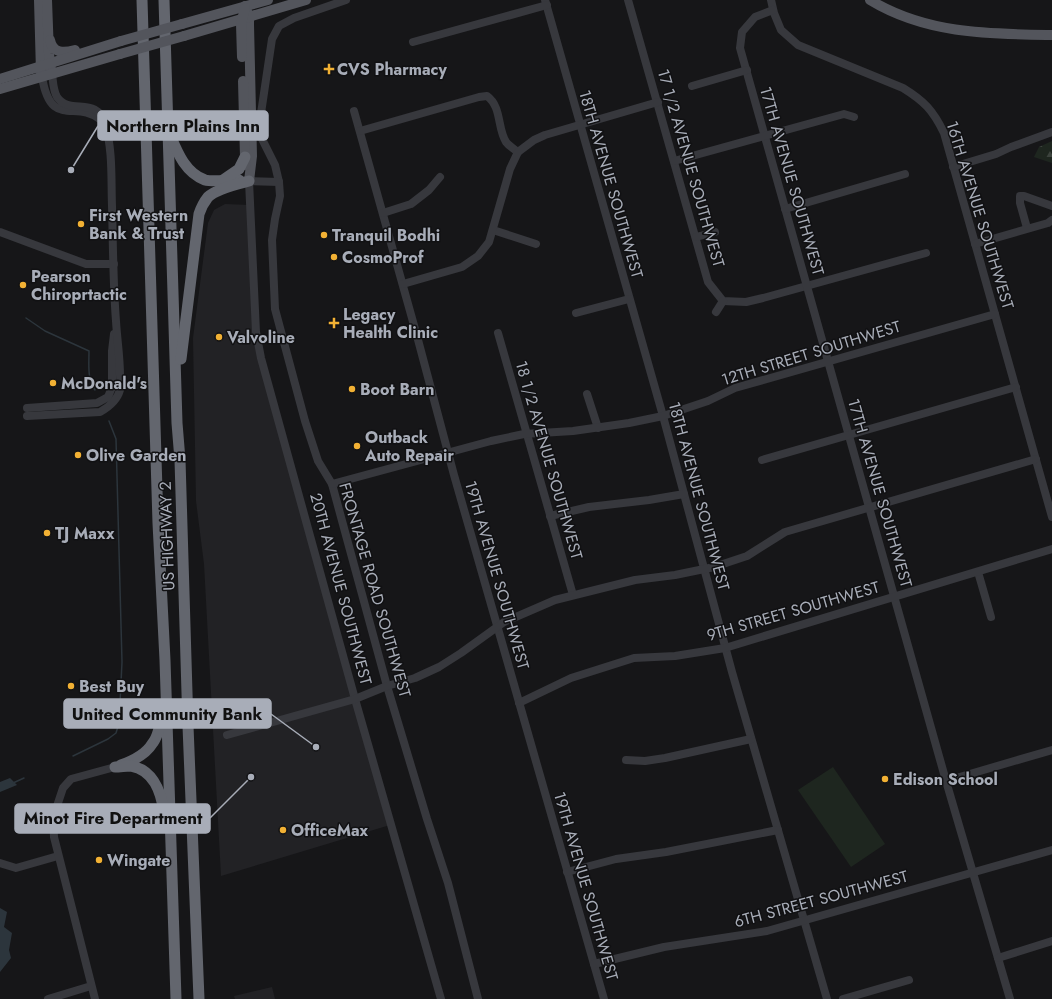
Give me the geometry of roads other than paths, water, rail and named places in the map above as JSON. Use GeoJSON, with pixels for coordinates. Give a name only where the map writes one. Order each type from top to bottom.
{"type":"FeatureCollection","features":[{"type":"Feature","properties":{"kind":"highway"},"geometry":{"type":"LineString","coordinates":[[136,0],[143,44]]}},
{"type":"Feature","properties":{"kind":"highway","name":"US HIGHWAY 2"},"geometry":{"type":"LineString","coordinates":[[142,0],[158,523],[166,692],[176,998]]}},
{"type":"Feature","properties":{"kind":"highway","name":"US HIGHWAY 2"},"geometry":{"type":"LineString","coordinates":[[164,0],[177,423],[180,460],[199,999]]}},
{"type":"Feature","properties":{"kind":"highway"},"geometry":{"type":"LineString","coordinates":[[169,131],[179,156],[192,172],[206,180],[249,181]]}},
{"type":"Feature","properties":{"kind":"highway"},"geometry":{"type":"LineString","coordinates":[[223,180],[239,169],[245,157]]}},
{"type":"Feature","properties":{"kind":"highway"},"geometry":{"type":"LineString","coordinates":[[177,423],[181,354],[199,214],[209,196],[249,181]]}},
{"type":"Feature","properties":{"kind":"highway"},"geometry":{"type":"LineString","coordinates":[[115,767],[140,756],[152,744],[160,722],[166,692]]}},
{"type":"Feature","properties":{"kind":"highway"},"geometry":{"type":"LineString","coordinates":[[115,767],[131,766],[145,771],[155,782],[160,791],[163,805],[171,857]]}},
{"type":"Feature","properties":{"kind":"main road"},"geometry":{"type":"LineString","coordinates":[[39,0],[41,72]]}},
{"type":"Feature","properties":{"kind":"main road"},"geometry":{"type":"LineString","coordinates":[[47,0],[51,69]]}},
{"type":"Feature","properties":{"kind":"main road"},"geometry":{"type":"LineString","coordinates":[[51,69],[104,46],[182,24],[244,3],[268,0]]}},
{"type":"Feature","properties":{"kind":"main road"},"geometry":{"type":"LineString","coordinates":[[0,89],[51,69],[120,54],[306,0]]}},
{"type":"Feature","properties":{"kind":"main road"},"geometry":{"type":"LineString","coordinates":[[870,0],[895,13],[923,23],[951,30],[986,33],[1052,35]]}},
{"type":"Feature","properties":{"kind":"main road","name":"20TH AVENUE SOUTHWEST"},"geometry":{"type":"LineString","coordinates":[[244,3],[246,18],[252,156],[249,181]]}},
{"type":"Feature","properties":{"kind":"main road","name":"20TH AVENUE SOUTHWEST"},"geometry":{"type":"LineString","coordinates":[[246,18],[241,24],[245,157],[249,181]]}},
{"type":"Feature","properties":{"kind":"main road"},"geometry":{"type":"LineString","coordinates":[[201,31],[226,28],[233,29],[239,34],[242,43]]}},
{"type":"Feature","properties":{"kind":"main road"},"geometry":{"type":"LineString","coordinates":[[49,37],[51,44],[56,51],[64,53],[88,46],[104,46]]}},
{"type":"Feature","properties":{"kind":"main road"},"geometry":{"type":"LineString","coordinates":[[0,79],[41,72]]}},
{"type":"Feature","properties":{"kind":"street","name":"FRONTAGE ROAD SOUTHWEST"},"geometry":{"type":"LineString","coordinates":[[346,0],[294,18],[279,26],[272,39],[260,120],[261,137],[275,165],[279,182],[280,196],[272,240],[275,309],[303,414],[318,461],[332,484],[387,686],[448,883],[478,999]]}},
{"type":"Feature","properties":{"kind":"street","name":"17 1/2 AVENUE SOUTHWEST"},"geometry":{"type":"LineString","coordinates":[[628,0],[708,282],[723,301]]}},
{"type":"Feature","properties":{"kind":"street","name":"16TH AVENUE SOUTHWEST"},"geometry":{"type":"LineString","coordinates":[[771,0],[773,10],[781,30],[798,45],[903,88],[918,98],[937,118],[944,133],[1036,458],[1049,495],[1052,517]]}},
{"type":"Feature","properties":{"kind":"street"},"geometry":{"type":"LineString","coordinates":[[413,42],[546,3]]}},
{"type":"Feature","properties":{"kind":"street","name":"18TH AVENUE SOUTHWEST"},"geometry":{"type":"LineString","coordinates":[[546,3],[663,416],[725,648],[827,999]]}},
{"type":"Feature","properties":{"kind":"street","name":"17TH AVENUE SOUTHWEST"},"geometry":{"type":"LineString","coordinates":[[773,10],[755,18],[742,32],[740,48],[946,781],[1010,999]]}},
{"type":"Feature","properties":{"kind":"street"},"geometry":{"type":"LineString","coordinates":[[27,412],[97,404],[108,397],[112,387],[112,351],[116,321],[111,165],[108,136],[101,114],[93,108],[70,106],[57,98],[54,91],[51,69]]}},
{"type":"Feature","properties":{"kind":"street"},"geometry":{"type":"LineString","coordinates":[[692,86],[747,70]]}},
{"type":"Feature","properties":{"kind":"street"},"geometry":{"type":"LineString","coordinates":[[41,72],[44,87],[49,100],[59,110],[87,113],[97,117],[105,123]]}},
{"type":"Feature","properties":{"kind":"street"},"geometry":{"type":"LineString","coordinates":[[360,131],[478,97],[487,96],[496,106],[506,142],[518,152]]}},
{"type":"Feature","properties":{"kind":"street"},"geometry":{"type":"LineString","coordinates":[[403,284],[462,267],[478,256],[489,242],[510,169],[518,152],[534,140],[545,135],[658,102]]}},
{"type":"Feature","properties":{"kind":"street","name":"19TH AVENUE SOUTHWEST"},"geometry":{"type":"LineString","coordinates":[[354,111],[403,284],[448,453],[604,999]]}},
{"type":"Feature","properties":{"kind":"street"},"geometry":{"type":"LineString","coordinates":[[674,162],[844,114],[854,117]]}},
{"type":"Feature","properties":{"kind":"street"},"geometry":{"type":"LineString","coordinates":[[953,167],[996,154],[1052,132]]}},
{"type":"Feature","properties":{"kind":"street"},"geometry":{"type":"LineString","coordinates":[[785,209],[905,174]]}},
{"type":"Feature","properties":{"kind":"street"},"geometry":{"type":"LineString","coordinates":[[383,213],[411,204],[429,190],[440,177]]}},
{"type":"Feature","properties":{"kind":"street"},"geometry":{"type":"LineString","coordinates":[[249,181],[279,182]]}},
{"type":"Feature","properties":{"kind":"street","name":"20TH AVENUE SOUTHWEST"},"geometry":{"type":"LineString","coordinates":[[249,181],[256,332],[261,358],[355,699],[441,999]]}},
{"type":"Feature","properties":{"kind":"street"},"geometry":{"type":"LineString","coordinates":[[1027,228],[1020,203],[1020,196],[1052,206]]}},
{"type":"Feature","properties":{"kind":"street"},"geometry":{"type":"LineString","coordinates":[[975,244],[1052,220]]}},
{"type":"Feature","properties":{"kind":"street"},"geometry":{"type":"LineString","coordinates":[[493,230],[536,244]]}},
{"type":"Feature","properties":{"kind":"street"},"geometry":{"type":"LineString","coordinates":[[0,232],[86,264],[114,264]]}},
{"type":"Feature","properties":{"kind":"street"},"geometry":{"type":"LineString","coordinates":[[696,237],[716,232]]}},
{"type":"Feature","properties":{"kind":"street"},"geometry":{"type":"LineString","coordinates":[[716,312],[723,301],[746,302],[763,298],[926,253]]}},
{"type":"Feature","properties":{"kind":"street"},"geometry":{"type":"LineString","coordinates":[[576,313],[629,299]]}},
{"type":"Feature","properties":{"kind":"street","name":"12TH STREET SOUTHWEST"},"geometry":{"type":"LineString","coordinates":[[332,484],[491,441],[527,434],[598,428],[663,416],[708,401],[735,388],[995,314]]}},
{"type":"Feature","properties":{"kind":"street","name":"18 1/2 AVENUE SOUTHWEST"},"geometry":{"type":"LineString","coordinates":[[498,333],[573,595]]}},
{"type":"Feature","properties":{"kind":"street"},"geometry":{"type":"LineString","coordinates":[[762,460],[1016,387]]}},
{"type":"Feature","properties":{"kind":"street"},"geometry":{"type":"LineString","coordinates":[[588,394],[598,428]]}},
{"type":"Feature","properties":{"kind":"street"},"geometry":{"type":"LineString","coordinates":[[227,735],[355,699],[387,686],[415,678],[439,667],[461,653],[497,626],[523,612],[555,600],[635,580],[675,576],[704,569],[747,556],[784,532],[870,508],[1036,458]]}},
{"type":"Feature","properties":{"kind":"street"},"geometry":{"type":"LineString","coordinates":[[550,516],[589,507],[684,494]]}},
{"type":"Feature","properties":{"kind":"street","name":"9TH STREET SOUTHWEST"},"geometry":{"type":"LineString","coordinates":[[519,702],[571,678],[634,658],[675,656],[725,648],[1052,549]]}},
{"type":"Feature","properties":{"kind":"street"},"geometry":{"type":"LineString","coordinates":[[978,572],[991,617]]}},
{"type":"Feature","properties":{"kind":"street"},"geometry":{"type":"LineString","coordinates":[[626,760],[645,761],[658,759],[751,739]]}},
{"type":"Feature","properties":{"kind":"street"},"geometry":{"type":"LineString","coordinates":[[946,781],[1052,750]]}},
{"type":"Feature","properties":{"kind":"street"},"geometry":{"type":"LineString","coordinates":[[95,999],[58,856],[54,837],[53,818],[63,788],[71,780],[115,767]]}},
{"type":"Feature","properties":{"kind":"street"},"geometry":{"type":"LineString","coordinates":[[567,872],[616,859],[666,852],[778,830]]}},
{"type":"Feature","properties":{"kind":"street","name":"6TH STREET SOUTHWEST"},"geometry":{"type":"LineString","coordinates":[[594,964],[664,947],[767,931],[1052,850]]}},
{"type":"Feature","properties":{"kind":"street"},"geometry":{"type":"LineString","coordinates":[[0,863],[16,868],[58,856]]}},
{"type":"Feature","properties":{"kind":"street"},"geometry":{"type":"LineString","coordinates":[[998,958],[1052,941]]}},
{"type":"Feature","properties":{"kind":"street"},"geometry":{"type":"LineString","coordinates":[[843,999],[910,980]]}},
{"type":"Feature","properties":{"kind":"street"},"geometry":{"type":"LineString","coordinates":[[48,999],[91,986]]}},
{"type":"Feature","properties":{"kind":"waterway"},"geometry":{"type":"LineString","coordinates":[[26,318],[45,331],[89,351],[90,376],[92,386],[95,390]]}},
{"type":"Feature","properties":{"kind":"waterway"},"geometry":{"type":"LineString","coordinates":[[73,756],[108,739],[116,733],[119,723],[122,662],[116,439],[109,421]]}},
{"type":"Feature","properties":{"kind":"waterway"},"geometry":{"type":"LineString","coordinates":[[13,783],[24,778]]}},
{"type":"Feature","properties":{"kind":"place","name":"CVS Pharmacy"},"geometry":{"type":"Point","coordinates":[329,69]}},
{"type":"Feature","properties":{"kind":"place","name":"Northern Plains Inn"},"geometry":{"type":"Point","coordinates":[71,170]}},
{"type":"Feature","properties":{"kind":"place","name":"First Western Bank & Trust"},"geometry":{"type":"Point","coordinates":[81,224]}},
{"type":"Feature","properties":{"kind":"place","name":"Tranquil Bodhi"},"geometry":{"type":"Point","coordinates":[324,235]}},
{"type":"Feature","properties":{"kind":"place","name":"CosmoProf"},"geometry":{"type":"Point","coordinates":[334,257]}},
{"type":"Feature","properties":{"kind":"place","name":"Pearson Chiroprtactic"},"geometry":{"type":"Point","coordinates":[23,285]}},
{"type":"Feature","properties":{"kind":"place","name":"Legacy Health Clinic"},"geometry":{"type":"Point","coordinates":[334,323]}},
{"type":"Feature","properties":{"kind":"place","name":"Valvoline"},"geometry":{"type":"Point","coordinates":[219,337]}},
{"type":"Feature","properties":{"kind":"place","name":"McDonald's"},"geometry":{"type":"Point","coordinates":[53,383]}},
{"type":"Feature","properties":{"kind":"place","name":"Boot Barn"},"geometry":{"type":"Point","coordinates":[352,389]}},
{"type":"Feature","properties":{"kind":"place","name":"Outback Auto Repair"},"geometry":{"type":"Point","coordinates":[357,446]}},
{"type":"Feature","properties":{"kind":"place","name":"Olive Garden"},"geometry":{"type":"Point","coordinates":[78,455]}},
{"type":"Feature","properties":{"kind":"place","name":"TJ Maxx"},"geometry":{"type":"Point","coordinates":[47,533]}},
{"type":"Feature","properties":{"kind":"place","name":"Best Buy"},"geometry":{"type":"Point","coordinates":[71,686]}},
{"type":"Feature","properties":{"kind":"place","name":"United Community Bank"},"geometry":{"type":"Point","coordinates":[316,747]}},
{"type":"Feature","properties":{"kind":"place","name":"Minot Fire Department"},"geometry":{"type":"Point","coordinates":[251,777]}},
{"type":"Feature","properties":{"kind":"place","name":"Edison School"},"geometry":{"type":"Point","coordinates":[885,779]}},
{"type":"Feature","properties":{"kind":"place","name":"OfficeMax"},"geometry":{"type":"Point","coordinates":[283,830]}},
{"type":"Feature","properties":{"kind":"place","name":"Wingate"},"geometry":{"type":"Point","coordinates":[99,860]}}]}
